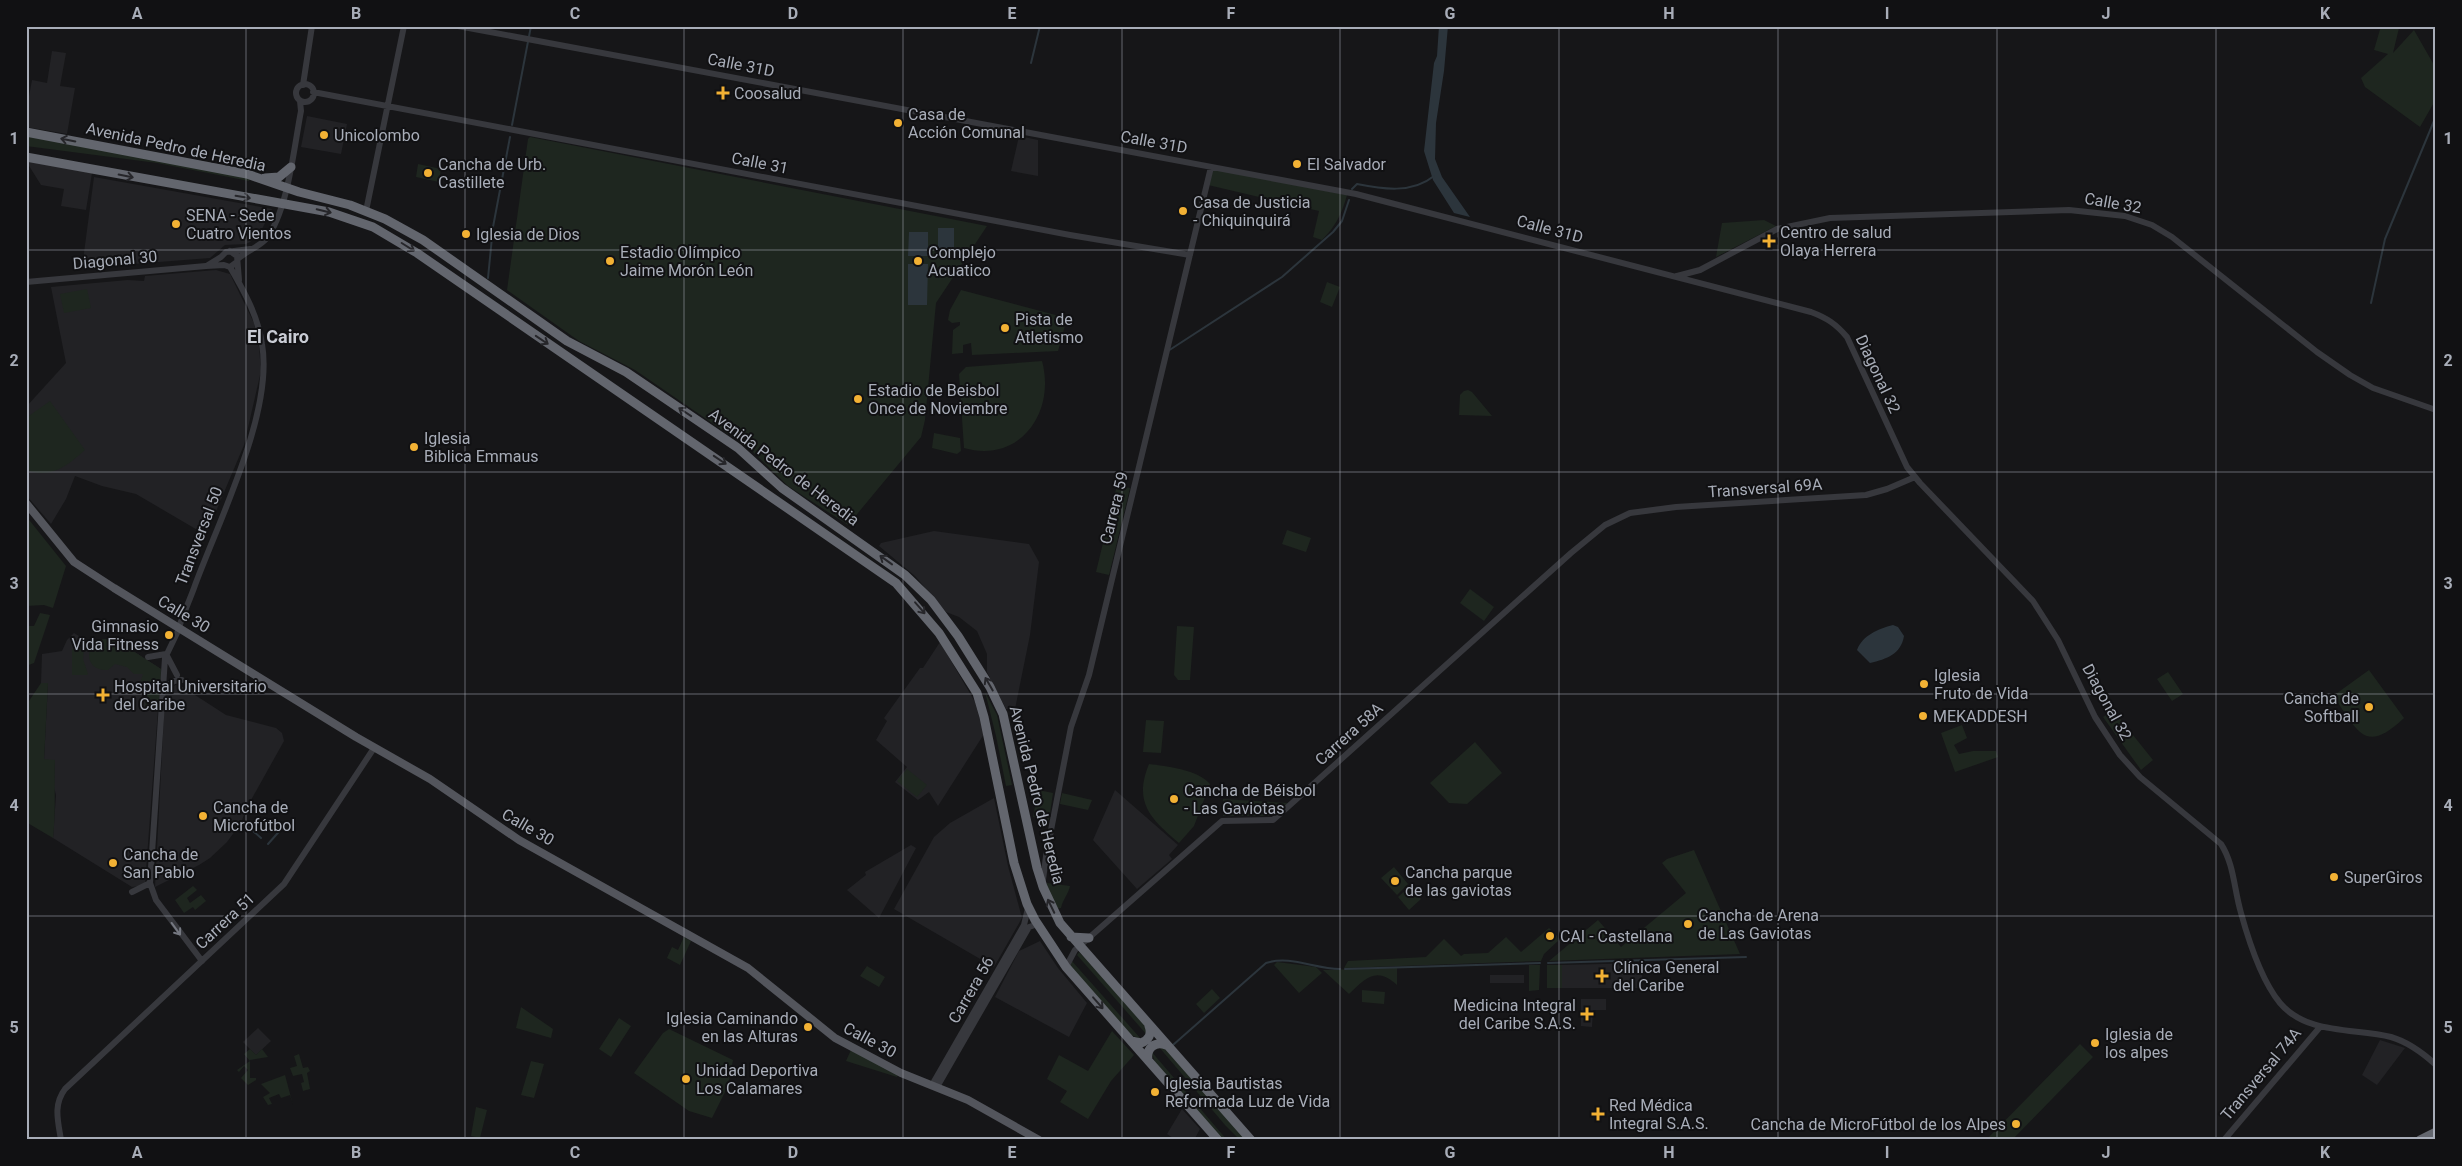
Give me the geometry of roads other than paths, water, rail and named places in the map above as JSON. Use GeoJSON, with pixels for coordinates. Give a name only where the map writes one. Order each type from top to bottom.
{"type":"FeatureCollection","features":[{"type":"Feature","properties":{"kind":"highway","name":"Avenida Pedro de Heredia"},"geometry":{"type":"LineString","coordinates":[[26,132],[252,175],[287,188],[366,211],[390,221],[423,240],[567,341],[626,372],[738,448],[782,488],[890,563],[915,584],[958,636],[1000,704],[1011,741],[1035,860],[1043,887],[1060,923],[1149,1026],[1252,1140]]}},
{"type":"Feature","properties":{"kind":"highway","name":"Avenida Pedro de Heredia"},"geometry":{"type":"LineString","coordinates":[[26,157],[282,203],[350,218],[372,227],[403,244],[815,526],[902,589],[939,632],[977,693],[984,717],[1014,863],[1028,906],[1038,924],[1066,967],[1218,1140]]}},
{"type":"Feature","properties":{"kind":"highway"},"geometry":{"type":"LineString","coordinates":[[252,175],[277,178],[285,174],[291,167]]}},
{"type":"Feature","properties":{"kind":"highway"},"geometry":{"type":"LineString","coordinates":[[1071,936],[1089,938]]}},
{"type":"Feature","properties":{"kind":"highway"},"geometry":{"type":"LineString","coordinates":[[1130,1040],[1140,1043],[1147,1040],[1150,1033],[1149,1026]]}},
{"type":"Feature","properties":{"kind":"highway"},"geometry":{"type":"LineString","coordinates":[[1148,1060],[1148,1052],[1152,1046],[1166,1045]]}},
{"type":"Feature","properties":{"kind":"highway"},"geometry":{"type":"LineString","coordinates":[[2420,1140],[2436,1132]]}},
{"type":"Feature","properties":{"kind":"main road","name":"Calle 30"},"geometry":{"type":"LineString","coordinates":[[26,503],[74,562],[374,748],[430,779],[520,840],[748,968],[835,1038],[901,1073],[980,1106],[1039,1140]]}},
{"type":"Feature","properties":{"kind":"street"},"geometry":{"type":"LineString","coordinates":[[301,112],[311,97],[306,85],[305,76],[312,26]]}},
{"type":"Feature","properties":{"kind":"street"},"geometry":{"type":"LineString","coordinates":[[366,211],[404,26]]}},
{"type":"Feature","properties":{"kind":"street","name":"Calle 31D"},"geometry":{"type":"LineString","coordinates":[[458,26],[1352,193],[1811,312],[1834,323]]}},
{"type":"Feature","properties":{"kind":"street"},"geometry":{"type":"LineString","coordinates":[[251,249],[226,252],[221,257],[227,266],[238,261],[267,237],[287,188],[301,112],[300,101],[296,92],[306,85]]}},
{"type":"Feature","properties":{"kind":"street","name":"Calle 31"},"geometry":{"type":"LineString","coordinates":[[300,101],[311,97],[325,96],[1075,236],[1190,255]]}},
{"type":"Feature","properties":{"kind":"street","name":"Carrera 59"},"geometry":{"type":"LineString","coordinates":[[1043,887],[1046,856],[1071,727],[1088,675],[1212,167]]}},
{"type":"Feature","properties":{"kind":"street","name":"Calle 32"},"geometry":{"type":"LineString","coordinates":[[1675,276],[1700,270],[1747,243],[1788,225],[1830,218],[2068,210],[2125,216],[2152,225],[2172,236],[2350,375],[2373,388],[2436,410]]}},
{"type":"Feature","properties":{"kind":"street"},"geometry":{"type":"LineString","coordinates":[[230,251],[236,254],[238,261]]}},
{"type":"Feature","properties":{"kind":"street","name":"Diagonal 30"},"geometry":{"type":"LineString","coordinates":[[206,266],[221,257]]}},
{"type":"Feature","properties":{"kind":"street","name":"Transversal 50"},"geometry":{"type":"LineString","coordinates":[[238,261],[239,281]]}},
{"type":"Feature","properties":{"kind":"street","name":"Diagonal 30"},"geometry":{"type":"LineString","coordinates":[[26,282],[206,266],[227,266]]}},
{"type":"Feature","properties":{"kind":"street","name":"Transversal 50"},"geometry":{"type":"LineString","coordinates":[[202,962],[152,894],[150,883],[166,654],[179,627],[248,445],[262,391],[263,345],[257,322],[239,281],[227,266]]}},
{"type":"Feature","properties":{"kind":"street","name":"Diagonal 32"},"geometry":{"type":"LineString","coordinates":[[1834,323],[1847,338],[1902,458],[1914,477],[2033,601],[2058,640],[2095,717],[2120,754],[2140,776],[2221,844],[2228,856],[2241,914],[2267,982],[2282,1005],[2294,1016],[2320,1027],[2391,1037],[2411,1046],[2436,1065]]}},
{"type":"Feature","properties":{"kind":"street","name":"Transversal 69A"},"geometry":{"type":"LineString","coordinates":[[1615,519],[1630,514],[1676,507],[1866,495],[1887,490],[1914,477]]}},
{"type":"Feature","properties":{"kind":"street","name":"Carrera 58A"},"geometry":{"type":"LineString","coordinates":[[1066,967],[1070,956],[1079,946],[1222,821],[1273,820],[1282,813],[1571,553],[1615,519]]}},
{"type":"Feature","properties":{"kind":"street"},"geometry":{"type":"LineString","coordinates":[[148,657],[166,654],[179,678],[163,689]]}},
{"type":"Feature","properties":{"kind":"street","name":"Carrera 51"},"geometry":{"type":"LineString","coordinates":[[61,1140],[56,1110],[60,1096],[65,1089],[284,884],[374,748]]}},
{"type":"Feature","properties":{"kind":"street"},"geometry":{"type":"LineString","coordinates":[[1035,860],[1040,861],[1046,856]]}},
{"type":"Feature","properties":{"kind":"street"},"geometry":{"type":"LineString","coordinates":[[132,892],[150,883]]}},
{"type":"Feature","properties":{"kind":"street","name":"Carrera 56"},"geometry":{"type":"LineString","coordinates":[[934,1086],[1024,925],[1028,906]]}},
{"type":"Feature","properties":{"kind":"street","name":"Carrera 56"},"geometry":{"type":"LineString","coordinates":[[934,1086],[1028,929],[1038,924]]}},
{"type":"Feature","properties":{"kind":"street"},"geometry":{"type":"LineString","coordinates":[[1088,956],[1089,938]]}},
{"type":"Feature","properties":{"kind":"street","name":"Transversal 74A"},"geometry":{"type":"LineString","coordinates":[[2224,1140],[2320,1027]]}},
{"type":"Feature","properties":{"kind":"waterway"},"geometry":{"type":"LineString","coordinates":[[512,125],[531,26]]}},
{"type":"Feature","properties":{"kind":"waterway"},"geometry":{"type":"LineString","coordinates":[[1031,63],[1040,26]]}},
{"type":"Feature","properties":{"kind":"waterway"},"geometry":{"type":"LineString","coordinates":[[2371,303],[2385,239],[2436,116]]}},
{"type":"Feature","properties":{"kind":"waterway"},"geometry":{"type":"LineString","coordinates":[[488,278],[493,227],[510,137]]}},
{"type":"Feature","properties":{"kind":"waterway"},"geometry":{"type":"LineString","coordinates":[[1352,189],[1357,184],[1397,189],[1407,188],[1416,186],[1434,176]]}},
{"type":"Feature","properties":{"kind":"waterway"},"geometry":{"type":"LineString","coordinates":[[1168,351],[1282,277],[1333,232],[1342,221],[1349,200]]}},
{"type":"Feature","properties":{"kind":"waterway"},"geometry":{"type":"LineString","coordinates":[[243,822],[261,838]]}},
{"type":"Feature","properties":{"kind":"waterway"},"geometry":{"type":"LineString","coordinates":[[268,844],[284,826]]}},
{"type":"Feature","properties":{"kind":"waterway"},"geometry":{"type":"LineString","coordinates":[[1548,963],[1746,957]]}},
{"type":"Feature","properties":{"kind":"waterway"},"geometry":{"type":"LineString","coordinates":[[1173,1045],[1266,963],[1293,961],[1340,969]]}},
{"type":"Feature","properties":{"kind":"waterway"},"geometry":{"type":"LineString","coordinates":[[1345,969],[1540,963]]}},
{"type":"Feature","properties":{"kind":"place","name":"Coosalud"},"geometry":{"type":"Point","coordinates":[723,93]}},
{"type":"Feature","properties":{"kind":"place","name":"Casa de Acción Comunal"},"geometry":{"type":"Point","coordinates":[898,123]}},
{"type":"Feature","properties":{"kind":"place","name":"Unicolombo"},"geometry":{"type":"Point","coordinates":[324,135]}},
{"type":"Feature","properties":{"kind":"place","name":"El Salvador"},"geometry":{"type":"Point","coordinates":[1297,164]}},
{"type":"Feature","properties":{"kind":"place","name":"Cancha de Urb. Castillete"},"geometry":{"type":"Point","coordinates":[428,173]}},
{"type":"Feature","properties":{"kind":"place","name":"Casa de Justicia - Chiquinquirá"},"geometry":{"type":"Point","coordinates":[1183,211]}},
{"type":"Feature","properties":{"kind":"place","name":"SENA - Sede Cuatro Vientos"},"geometry":{"type":"Point","coordinates":[176,224]}},
{"type":"Feature","properties":{"kind":"place","name":"Iglesia de Dios"},"geometry":{"type":"Point","coordinates":[466,234]}},
{"type":"Feature","properties":{"kind":"place","name":"Centro de salud Olaya Herrera"},"geometry":{"type":"Point","coordinates":[1769,241]}},
{"type":"Feature","properties":{"kind":"place","name":"Estadio Olímpico Jaime Morón León"},"geometry":{"type":"Point","coordinates":[610,261]}},
{"type":"Feature","properties":{"kind":"place","name":"Complejo Acuatico"},"geometry":{"type":"Point","coordinates":[918,261]}},
{"type":"Feature","properties":{"kind":"place","name":"Pista de Atletismo"},"geometry":{"type":"Point","coordinates":[1005,328]}},
{"type":"Feature","properties":{"kind":"place","name":"Estadio de Beisbol Once de Noviembre"},"geometry":{"type":"Point","coordinates":[858,399]}},
{"type":"Feature","properties":{"kind":"place","name":"Iglesia Biblica Emmaus"},"geometry":{"type":"Point","coordinates":[414,447]}},
{"type":"Feature","properties":{"kind":"place","name":"Gimnasio Vida Fitness"},"geometry":{"type":"Point","coordinates":[169,635]}},
{"type":"Feature","properties":{"kind":"place","name":"Iglesia Fruto de Vida"},"geometry":{"type":"Point","coordinates":[1924,684]}},
{"type":"Feature","properties":{"kind":"place","name":"Hospital Universitario del Caribe"},"geometry":{"type":"Point","coordinates":[103,695]}},
{"type":"Feature","properties":{"kind":"place","name":"Cancha de Softball"},"geometry":{"type":"Point","coordinates":[2369,707]}},
{"type":"Feature","properties":{"kind":"place","name":"MEKADDESH"},"geometry":{"type":"Point","coordinates":[1923,716]}},
{"type":"Feature","properties":{"kind":"place","name":"Cancha de Béisbol - Las Gaviotas"},"geometry":{"type":"Point","coordinates":[1174,799]}},
{"type":"Feature","properties":{"kind":"place","name":"Cancha de Microfútbol"},"geometry":{"type":"Point","coordinates":[203,816]}},
{"type":"Feature","properties":{"kind":"place","name":"Cancha de San Pablo"},"geometry":{"type":"Point","coordinates":[113,863]}},
{"type":"Feature","properties":{"kind":"place","name":"SuperGiros"},"geometry":{"type":"Point","coordinates":[2334,877]}},
{"type":"Feature","properties":{"kind":"place","name":"Cancha parque de las gaviotas"},"geometry":{"type":"Point","coordinates":[1395,881]}},
{"type":"Feature","properties":{"kind":"place","name":"Cancha de Arena de Las Gaviotas"},"geometry":{"type":"Point","coordinates":[1688,924]}},
{"type":"Feature","properties":{"kind":"place","name":"CAI - Castellana"},"geometry":{"type":"Point","coordinates":[1550,936]}},
{"type":"Feature","properties":{"kind":"place","name":"Clínica General del Caribe"},"geometry":{"type":"Point","coordinates":[1602,976]}},
{"type":"Feature","properties":{"kind":"place","name":"Medicina Integral del Caribe S.A.S."},"geometry":{"type":"Point","coordinates":[1587,1014]}},
{"type":"Feature","properties":{"kind":"place","name":"Iglesia Caminando en las Alturas"},"geometry":{"type":"Point","coordinates":[808,1027]}},
{"type":"Feature","properties":{"kind":"place","name":"Iglesia de los alpes"},"geometry":{"type":"Point","coordinates":[2095,1043]}},
{"type":"Feature","properties":{"kind":"place","name":"Unidad Deportiva Los Calamares"},"geometry":{"type":"Point","coordinates":[686,1079]}},
{"type":"Feature","properties":{"kind":"place","name":"Iglesia Bautistas Reformada Luz de Vida"},"geometry":{"type":"Point","coordinates":[1155,1092]}},
{"type":"Feature","properties":{"kind":"place","name":"Red Médica Integral S.A.S."},"geometry":{"type":"Point","coordinates":[1598,1114]}},
{"type":"Feature","properties":{"kind":"place","name":"Cancha de MicroFútbol de los Alpes"},"geometry":{"type":"Point","coordinates":[2016,1124]}},
{"type":"Feature","properties":{"kind":"district","name":"El Cairo"},"geometry":{"type":"Point","coordinates":[278,336]}}]}
